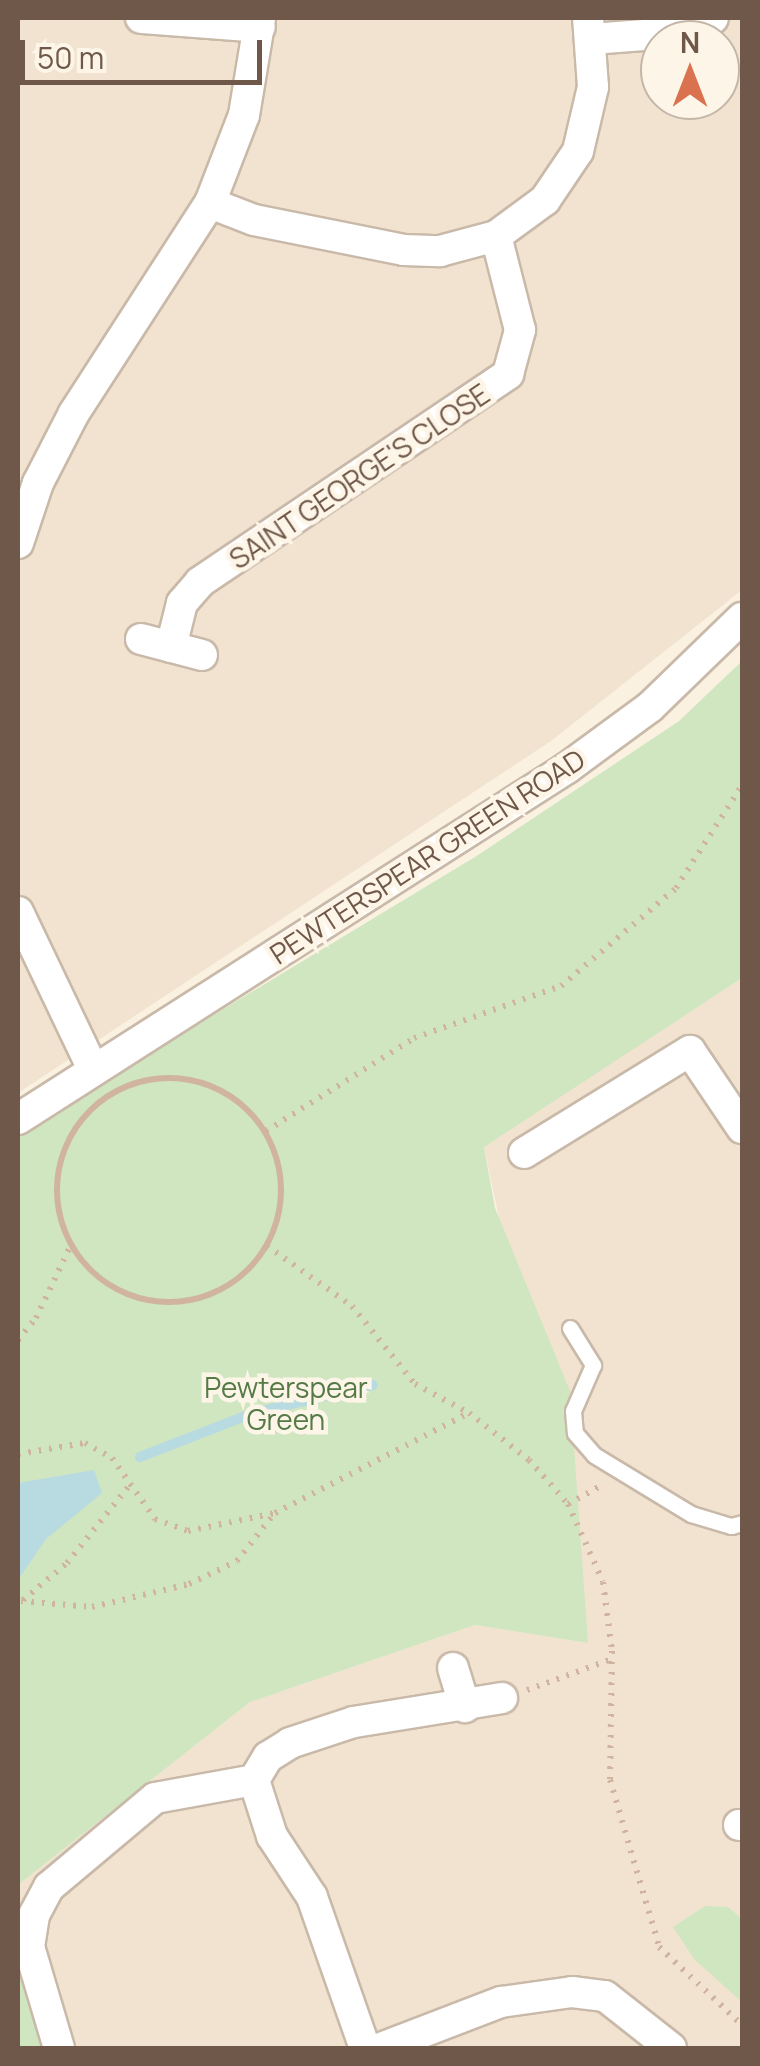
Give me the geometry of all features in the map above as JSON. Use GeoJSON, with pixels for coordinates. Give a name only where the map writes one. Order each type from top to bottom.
{"type":"FeatureCollection","features":[{"type":"Feature","properties":{"kind":"street"},"geometry":{"type":"LineString","coordinates":[[18,543],[38,483],[74,413],[210,203],[244,115],[260,22],[141,18]]}},
{"type":"Feature","properties":{"kind":"street"},"geometry":{"type":"LineString","coordinates":[[210,203],[254,220],[404,250],[440,251],[496,236],[545,200],[574,160],[591,111],[590,28],[683,32],[712,18]]}},
{"type":"Feature","properties":{"kind":"street","name":"SAINT GEORGE'S CLOSE"},"geometry":{"type":"LineString","coordinates":[[171,647],[182,603],[200,582],[508,374],[520,330],[496,236]]}},
{"type":"Feature","properties":{"kind":"street","name":"PEWTERSPEAR GREEN ROAD"},"geometry":{"type":"LineString","coordinates":[[18,1120],[92,1067],[567,768],[650,707],[742,618]]}},
{"type":"Feature","properties":{"kind":"street"},"geometry":{"type":"LineString","coordinates":[[140,639],[202,655]]}},
{"type":"Feature","properties":{"kind":"street"},"geometry":{"type":"LineString","coordinates":[[18,912],[92,1067]]}},
{"type":"Feature","properties":{"kind":"street"},"geometry":{"type":"LineString","coordinates":[[524,1153],[690,1051],[742,1128]]}},
{"type":"Feature","properties":{"kind":"street"},"geometry":{"type":"LineString","coordinates":[[454,1668],[466,1707]]}},
{"type":"Feature","properties":{"kind":"street"},"geometry":{"type":"LineString","coordinates":[[59,2048],[30,1947],[34,1915],[49,1887],[155,1798],[254,1780],[268,1757],[290,1743],[354,1722],[466,1707],[502,1698]]}},
{"type":"Feature","properties":{"kind":"street"},"geometry":{"type":"LineString","coordinates":[[254,1780],[272,1836],[312,1898],[365,2048]]}},
{"type":"Feature","properties":{"kind":"street"},"geometry":{"type":"LineString","coordinates":[[381,2048],[501,2002],[572,1992],[606,1996],[671,2048]]}},
{"type":"Feature","properties":{"kind":"lane"},"geometry":{"type":"LineString","coordinates":[[570,1328],[592,1366],[573,1411],[575,1433],[594,1455],[692,1514],[731,1526],[742,1523]]}},
{"type":"Feature","properties":{"kind":"path"},"geometry":{"type":"LineString","coordinates":[[266,1131],[414,1038],[561,986],[676,888],[742,786]]}},
{"type":"Feature","properties":{"kind":"path"},"geometry":{"type":"LineString","coordinates":[[183,1078],[216,1087],[244,1106],[266,1131],[282,1189],[267,1246],[225,1287],[168,1302],[112,1286],[71,1245],[57,1193],[60,1166],[80,1121],[120,1088],[183,1078]]}},
{"type":"Feature","properties":{"kind":"path"},"geometry":{"type":"LineString","coordinates":[[18,1340],[36,1318],[71,1245]]}},
{"type":"Feature","properties":{"kind":"path"},"geometry":{"type":"LineString","coordinates":[[267,1246],[352,1306],[415,1384],[469,1413],[528,1460],[568,1504],[603,1582],[612,1659],[610,1780],[659,1947],[742,2026]]}},
{"type":"Feature","properties":{"kind":"path"},"geometry":{"type":"LineString","coordinates":[[18,1454],[86,1444],[112,1458],[128,1487],[155,1519],[188,1530],[275,1513],[469,1413]]}},
{"type":"Feature","properties":{"kind":"path"},"geometry":{"type":"LineString","coordinates":[[568,1504],[623,1472]]}},
{"type":"Feature","properties":{"kind":"path"},"geometry":{"type":"LineString","coordinates":[[19,1602],[67,1563],[128,1487]]}},
{"type":"Feature","properties":{"kind":"path"},"geometry":{"type":"LineString","coordinates":[[19,1602],[92,1607],[190,1584],[237,1561],[275,1513]]}},
{"type":"Feature","properties":{"kind":"path"},"geometry":{"type":"LineString","coordinates":[[502,1698],[612,1659]]}},
{"type":"Feature","properties":{"kind":"shaded area"},"geometry":{"type":"Polygon","coordinates":[[[18,18],[742,18],[742,590],[551,741],[18,1093],[18,18]]]}},
{"type":"Feature","properties":{"kind":"shaded area"},"geometry":{"type":"Polygon","coordinates":[[[742,978],[742,2048],[57,2048],[18,1929],[18,1885],[250,1702],[475,1625],[588,1643],[484,1146],[742,978]]]}},
{"type":"Feature","properties":{"kind":"green space","name":"Pewterspear Green"},"geometry":{"type":"Polygon","coordinates":[[[742,661],[742,978],[484,1147],[495,1208],[570,1391],[588,1643],[475,1625],[250,1702],[18,1885],[18,1133],[475,857],[679,721],[742,661]]]}},
{"type":"Feature","properties":{"kind":"green space"},"geometry":{"type":"Polygon","coordinates":[[[705,1906],[728,1907],[742,1919],[742,2002],[694,1959],[673,1927],[705,1906]]]}},
{"type":"Feature","properties":{"kind":"green space"},"geometry":{"type":"Polygon","coordinates":[[[18,1929],[57,2048],[18,2048],[18,1929]]]}},
{"type":"Feature","properties":{"kind":"water"},"geometry":{"type":"Polygon","coordinates":[[[94,1470],[102,1493],[46,1539],[18,1580],[18,1483],[94,1470]]]}},
{"type":"Feature","properties":{"kind":"waterway"},"geometry":{"type":"LineString","coordinates":[[140,1457],[253,1413],[373,1385]]}}]}
